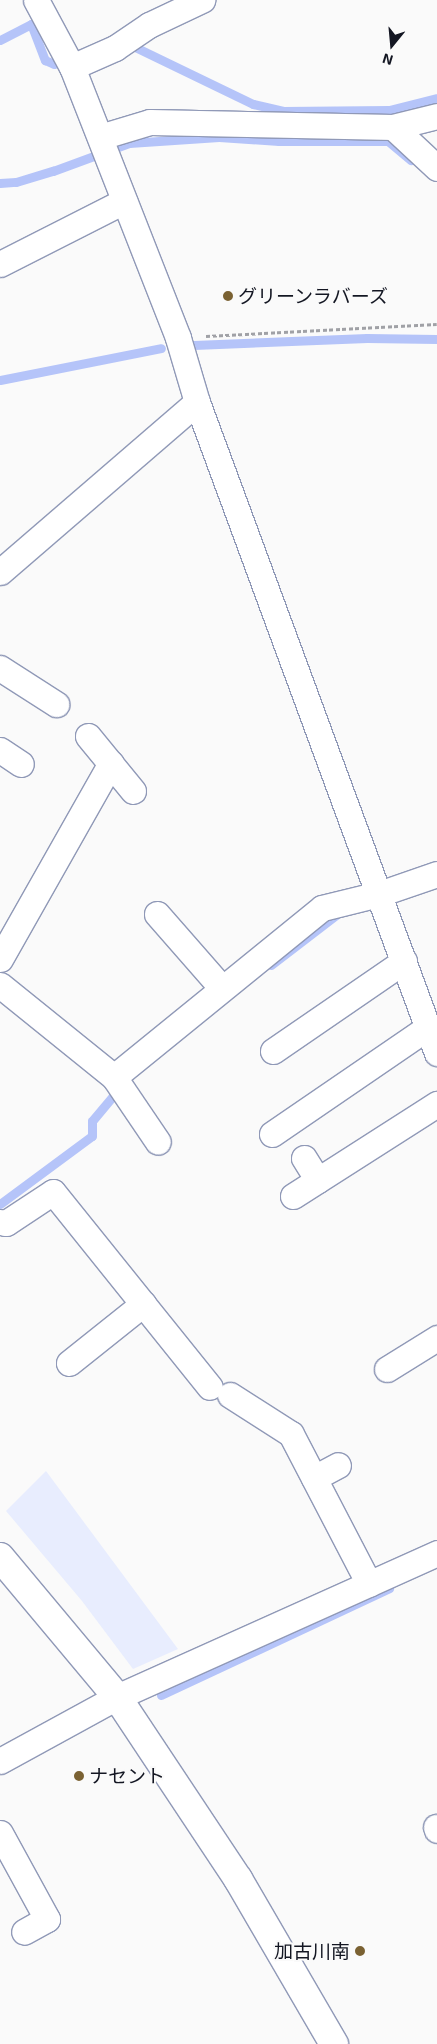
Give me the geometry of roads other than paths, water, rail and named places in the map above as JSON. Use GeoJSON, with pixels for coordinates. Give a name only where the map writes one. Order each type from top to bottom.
{"type":"FeatureCollection","features":[{"type":"Feature","properties":{"kind":"street"},"geometry":{"type":"LineString","coordinates":[[36,0],[72,67],[178,338],[197,402],[437,1053]]}},
{"type":"Feature","properties":{"kind":"street"},"geometry":{"type":"LineString","coordinates":[[72,67],[116,48],[149,25],[202,0]]}},
{"type":"Feature","properties":{"kind":"street"},"geometry":{"type":"LineString","coordinates":[[100,137],[150,122],[394,127],[437,116]]}},
{"type":"Feature","properties":{"kind":"street"},"geometry":{"type":"LineString","coordinates":[[394,127],[437,168]]}},
{"type":"Feature","properties":{"kind":"street"},"geometry":{"type":"LineString","coordinates":[[0,264],[124,201]]}},
{"type":"Feature","properties":{"kind":"street"},"geometry":{"type":"LineString","coordinates":[[0,572],[197,402]]}},
{"type":"Feature","properties":{"kind":"street"},"geometry":{"type":"LineString","coordinates":[[0,668],[56,704]]}},
{"type":"Feature","properties":{"kind":"street"},"geometry":{"type":"LineString","coordinates":[[88,736],[133,791]]}},
{"type":"Feature","properties":{"kind":"street"},"geometry":{"type":"LineString","coordinates":[[0,750],[21,764]]}},
{"type":"Feature","properties":{"kind":"street"},"geometry":{"type":"LineString","coordinates":[[0,959],[111,763]]}},
{"type":"Feature","properties":{"kind":"street"},"geometry":{"type":"LineString","coordinates":[[114,1077],[221,987],[322,908],[379,894],[437,874]]}},
{"type":"Feature","properties":{"kind":"street"},"geometry":{"type":"LineString","coordinates":[[157,914],[221,987]]}},
{"type":"Feature","properties":{"kind":"street"},"geometry":{"type":"LineString","coordinates":[[273,1051],[404,962]]}},
{"type":"Feature","properties":{"kind":"street"},"geometry":{"type":"LineString","coordinates":[[2,990],[114,1077],[158,1142]]}},
{"type":"Feature","properties":{"kind":"street"},"geometry":{"type":"LineString","coordinates":[[272,1134],[428,1027]]}},
{"type":"Feature","properties":{"kind":"street"},"geometry":{"type":"LineString","coordinates":[[293,1196],[437,1104]]}},
{"type":"Feature","properties":{"kind":"street"},"geometry":{"type":"LineString","coordinates":[[304,1158],[318,1180]]}},
{"type":"Feature","properties":{"kind":"street"},"geometry":{"type":"LineString","coordinates":[[0,1222],[6,1224],[52,1192],[143,1304],[220,1391],[291,1434],[369,1584]]}},
{"type":"Feature","properties":{"kind":"street"},"geometry":{"type":"LineString","coordinates":[[69,1363],[143,1304]]}},
{"type":"Feature","properties":{"kind":"street"},"geometry":{"type":"LineString","coordinates":[[387,1369],[437,1338]]}},
{"type":"Feature","properties":{"kind":"street"},"geometry":{"type":"LineString","coordinates":[[314,1478],[338,1465]]}},
{"type":"Feature","properties":{"kind":"street"},"geometry":{"type":"LineString","coordinates":[[0,1761],[118,1697],[437,1553]]}},
{"type":"Feature","properties":{"kind":"street"},"geometry":{"type":"LineString","coordinates":[[0,1557],[118,1697],[238,1879],[334,2044]]}},
{"type":"Feature","properties":{"kind":"street"},"geometry":{"type":"LineString","coordinates":[[0,1833],[47,1919],[24,1932]]}},
{"type":"Feature","properties":{"kind":"waterway"},"geometry":{"type":"LineString","coordinates":[[0,40],[31,24],[45,60],[54,64]]}},
{"type":"Feature","properties":{"kind":"waterway"},"geometry":{"type":"LineString","coordinates":[[135,47],[253,104],[283,111],[389,110],[437,98]]}},
{"type":"Feature","properties":{"kind":"waterway"},"geometry":{"type":"LineString","coordinates":[[0,183],[16,182],[53,171],[129,143],[219,137],[279,141],[388,141],[411,160]]}},
{"type":"Feature","properties":{"kind":"waterway"},"geometry":{"type":"LineString","coordinates":[[194,345],[367,338],[437,339]]}},
{"type":"Feature","properties":{"kind":"waterway"},"geometry":{"type":"LineString","coordinates":[[0,380],[161,348]]}},
{"type":"Feature","properties":{"kind":"waterway"},"geometry":{"type":"LineString","coordinates":[[271,965],[340,912]]}},
{"type":"Feature","properties":{"kind":"waterway"},"geometry":{"type":"LineString","coordinates":[[0,1204],[92,1136],[92,1121],[114,1095]]}},
{"type":"Feature","properties":{"kind":"waterway"},"geometry":{"type":"LineString","coordinates":[[161,1695],[389,1588]]}},
{"type":"Feature","properties":{"kind":"place","name":"グリーンラバーズ"},"geometry":{"type":"Point","coordinates":[228,296]}},
{"type":"Feature","properties":{"kind":"place","name":"ナセント"},"geometry":{"type":"Point","coordinates":[79,1776]}},
{"type":"Feature","properties":{"kind":"place","name":"加古川南"},"geometry":{"type":"Point","coordinates":[360,1951]}}]}
